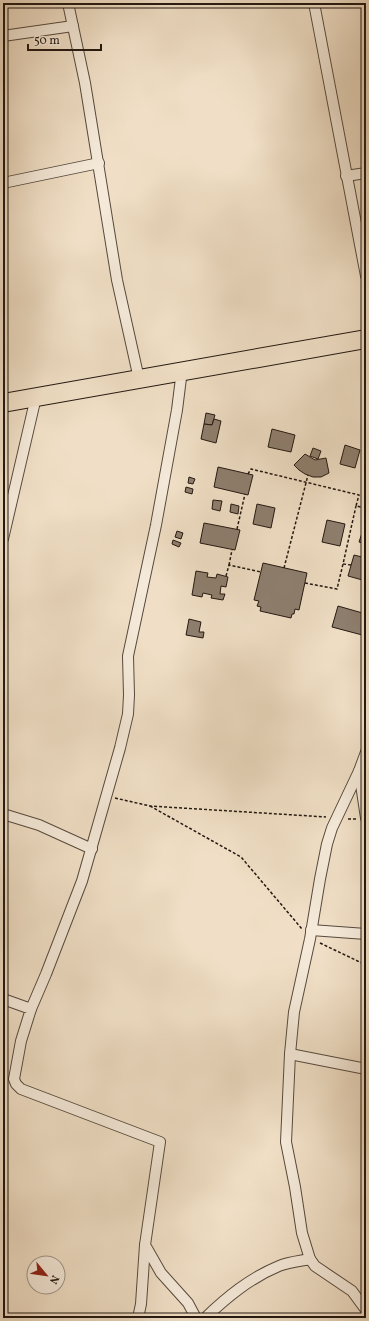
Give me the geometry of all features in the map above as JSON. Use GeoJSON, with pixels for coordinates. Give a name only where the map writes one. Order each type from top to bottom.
{"type":"FeatureCollection","features":[{"type":"Feature","properties":{"kind":"highway"},"geometry":{"type":"LineString","coordinates":[[3,403],[182,370],[366,339]]}},
{"type":"Feature","properties":{"kind":"street"},"geometry":{"type":"LineString","coordinates":[[68,3],[85,84],[99,163],[117,280],[139,379]]}},
{"type":"Feature","properties":{"kind":"street"},"geometry":{"type":"LineString","coordinates":[[314,3],[366,276]]}},
{"type":"Feature","properties":{"kind":"street"},"geometry":{"type":"LineString","coordinates":[[3,36],[73,26]]}},
{"type":"Feature","properties":{"kind":"street"},"geometry":{"type":"LineString","coordinates":[[3,183],[99,163]]}},
{"type":"Feature","properties":{"kind":"street"},"geometry":{"type":"LineString","coordinates":[[346,176],[366,172]]}},
{"type":"Feature","properties":{"kind":"street"},"geometry":{"type":"LineString","coordinates":[[138,1318],[141,1304],[145,1245],[160,1142],[21,1089],[18,1087],[14,1079],[21,1041],[31,1009],[73,906],[92,849],[128,714],[128,656],[156,526],[177,410],[182,370]]}},
{"type":"Feature","properties":{"kind":"street"},"geometry":{"type":"LineString","coordinates":[[3,540],[36,397]]}},
{"type":"Feature","properties":{"kind":"street"},"geometry":{"type":"LineString","coordinates":[[366,752],[359,771],[336,818],[326,851],[314,905],[310,935],[294,1012],[290,1054],[286,1142],[302,1233],[310,1259],[315,1266],[352,1291],[366,1310]]}},
{"type":"Feature","properties":{"kind":"street"},"geometry":{"type":"LineString","coordinates":[[359,771],[362,819]]}},
{"type":"Feature","properties":{"kind":"street"},"geometry":{"type":"LineString","coordinates":[[3,814],[39,825],[92,849]]}},
{"type":"Feature","properties":{"kind":"street"},"geometry":{"type":"LineString","coordinates":[[310,935],[366,934]]}},
{"type":"Feature","properties":{"kind":"street"},"geometry":{"type":"LineString","coordinates":[[3,999],[31,1009]]}},
{"type":"Feature","properties":{"kind":"street"},"geometry":{"type":"LineString","coordinates":[[290,1054],[366,1069]]}},
{"type":"Feature","properties":{"kind":"street"},"geometry":{"type":"LineString","coordinates":[[145,1245],[161,1273],[188,1303],[196,1318]]}},
{"type":"Feature","properties":{"kind":"street"},"geometry":{"type":"LineString","coordinates":[[205,1318],[237,1289],[256,1278],[281,1265],[310,1259]]}},
{"type":"Feature","properties":{"kind":"path"},"geometry":{"type":"LineString","coordinates":[[248,474],[251,469],[359,495],[337,589],[305,583]]}},
{"type":"Feature","properties":{"kind":"path"},"geometry":{"type":"LineString","coordinates":[[284,568],[308,475]]}},
{"type":"Feature","properties":{"kind":"path"},"geometry":{"type":"LineString","coordinates":[[237,529],[245,494]]}},
{"type":"Feature","properties":{"kind":"path"},"geometry":{"type":"LineString","coordinates":[[356,506],[366,508]]}},
{"type":"Feature","properties":{"kind":"path"},"geometry":{"type":"LineString","coordinates":[[226,576],[232,550]]}},
{"type":"Feature","properties":{"kind":"path"},"geometry":{"type":"LineString","coordinates":[[343,564],[351,565]]}},
{"type":"Feature","properties":{"kind":"path"},"geometry":{"type":"LineString","coordinates":[[229,565],[261,572]]}},
{"type":"Feature","properties":{"kind":"path"},"geometry":{"type":"LineString","coordinates":[[107,796],[150,806],[362,819]]}},
{"type":"Feature","properties":{"kind":"path"},"geometry":{"type":"LineString","coordinates":[[150,806],[241,857],[310,935],[366,965]]}},
{"type":"Feature","properties":{"kind":"building"},"geometry":{"type":"Polygon","coordinates":[[[206,413],[215,415],[212,425],[204,424],[206,413]]]}},
{"type":"Feature","properties":{"kind":"building"},"geometry":{"type":"Polygon","coordinates":[[[214,419],[221,421],[216,443],[201,439],[204,424],[212,425],[214,419]]]}},
{"type":"Feature","properties":{"kind":"building"},"geometry":{"type":"Polygon","coordinates":[[[272,429],[295,435],[291,452],[268,447],[272,429]]]}},
{"type":"Feature","properties":{"kind":"building"},"geometry":{"type":"Polygon","coordinates":[[[345,445],[360,450],[355,468],[340,464],[345,445]]]}},
{"type":"Feature","properties":{"kind":"building"},"geometry":{"type":"Polygon","coordinates":[[[313,448],[321,451],[318,459],[310,456],[313,448]]]}},
{"type":"Feature","properties":{"kind":"building"},"geometry":{"type":"Polygon","coordinates":[[[305,454],[315,460],[326,458],[329,473],[321,477],[313,477],[299,470],[294,465],[305,454]]]}},
{"type":"Feature","properties":{"kind":"building"},"geometry":{"type":"Polygon","coordinates":[[[218,467],[253,475],[248,495],[214,487],[218,467]]]}},
{"type":"Feature","properties":{"kind":"building"},"geometry":{"type":"Polygon","coordinates":[[[189,477],[195,479],[193,484],[188,483],[189,477]]]}},
{"type":"Feature","properties":{"kind":"building"},"geometry":{"type":"Polygon","coordinates":[[[186,487],[193,489],[192,494],[185,492],[186,487]]]}},
{"type":"Feature","properties":{"kind":"building"},"geometry":{"type":"Polygon","coordinates":[[[213,500],[222,501],[220,511],[212,509],[213,500]]]}},
{"type":"Feature","properties":{"kind":"building"},"geometry":{"type":"Polygon","coordinates":[[[231,504],[239,506],[238,514],[230,512],[231,504]]]}},
{"type":"Feature","properties":{"kind":"building"},"geometry":{"type":"Polygon","coordinates":[[[257,504],[275,508],[271,528],[253,524],[257,504]]]}},
{"type":"Feature","properties":{"kind":"building"},"geometry":{"type":"Polygon","coordinates":[[[366,507],[366,523],[362,522],[366,507]]]}},
{"type":"Feature","properties":{"kind":"building"},"geometry":{"type":"Polygon","coordinates":[[[327,520],[345,524],[340,546],[322,542],[327,520]]]}},
{"type":"Feature","properties":{"kind":"building"},"geometry":{"type":"Polygon","coordinates":[[[204,523],[240,530],[235,550],[200,543],[204,523]]]}},
{"type":"Feature","properties":{"kind":"building"},"geometry":{"type":"Polygon","coordinates":[[[177,531],[183,533],[181,539],[175,537],[177,531]]]}},
{"type":"Feature","properties":{"kind":"building"},"geometry":{"type":"Polygon","coordinates":[[[362,533],[366,534],[366,544],[359,542],[362,533]]]}},
{"type":"Feature","properties":{"kind":"building"},"geometry":{"type":"Polygon","coordinates":[[[173,540],[181,543],[179,547],[172,544],[173,540]]]}},
{"type":"Feature","properties":{"kind":"building"},"geometry":{"type":"Polygon","coordinates":[[[354,555],[366,558],[366,581],[348,576],[354,555]]]}},
{"type":"Feature","properties":{"kind":"building"},"geometry":{"type":"Polygon","coordinates":[[[263,563],[307,573],[299,610],[295,609],[291,618],[260,611],[261,607],[257,606],[259,601],[254,600],[263,563]]]}},
{"type":"Feature","properties":{"kind":"building"},"geometry":{"type":"Polygon","coordinates":[[[196,571],[208,573],[207,577],[216,578],[217,574],[228,577],[226,587],[221,586],[220,594],[225,594],[223,600],[211,598],[212,595],[203,593],[202,597],[192,595],[196,571]]]}},
{"type":"Feature","properties":{"kind":"building"},"geometry":{"type":"Polygon","coordinates":[[[338,606],[366,614],[366,636],[332,627],[338,606]]]}},
{"type":"Feature","properties":{"kind":"building"},"geometry":{"type":"Polygon","coordinates":[[[189,619],[201,622],[199,632],[204,632],[203,638],[186,635],[189,619]]]}}]}
